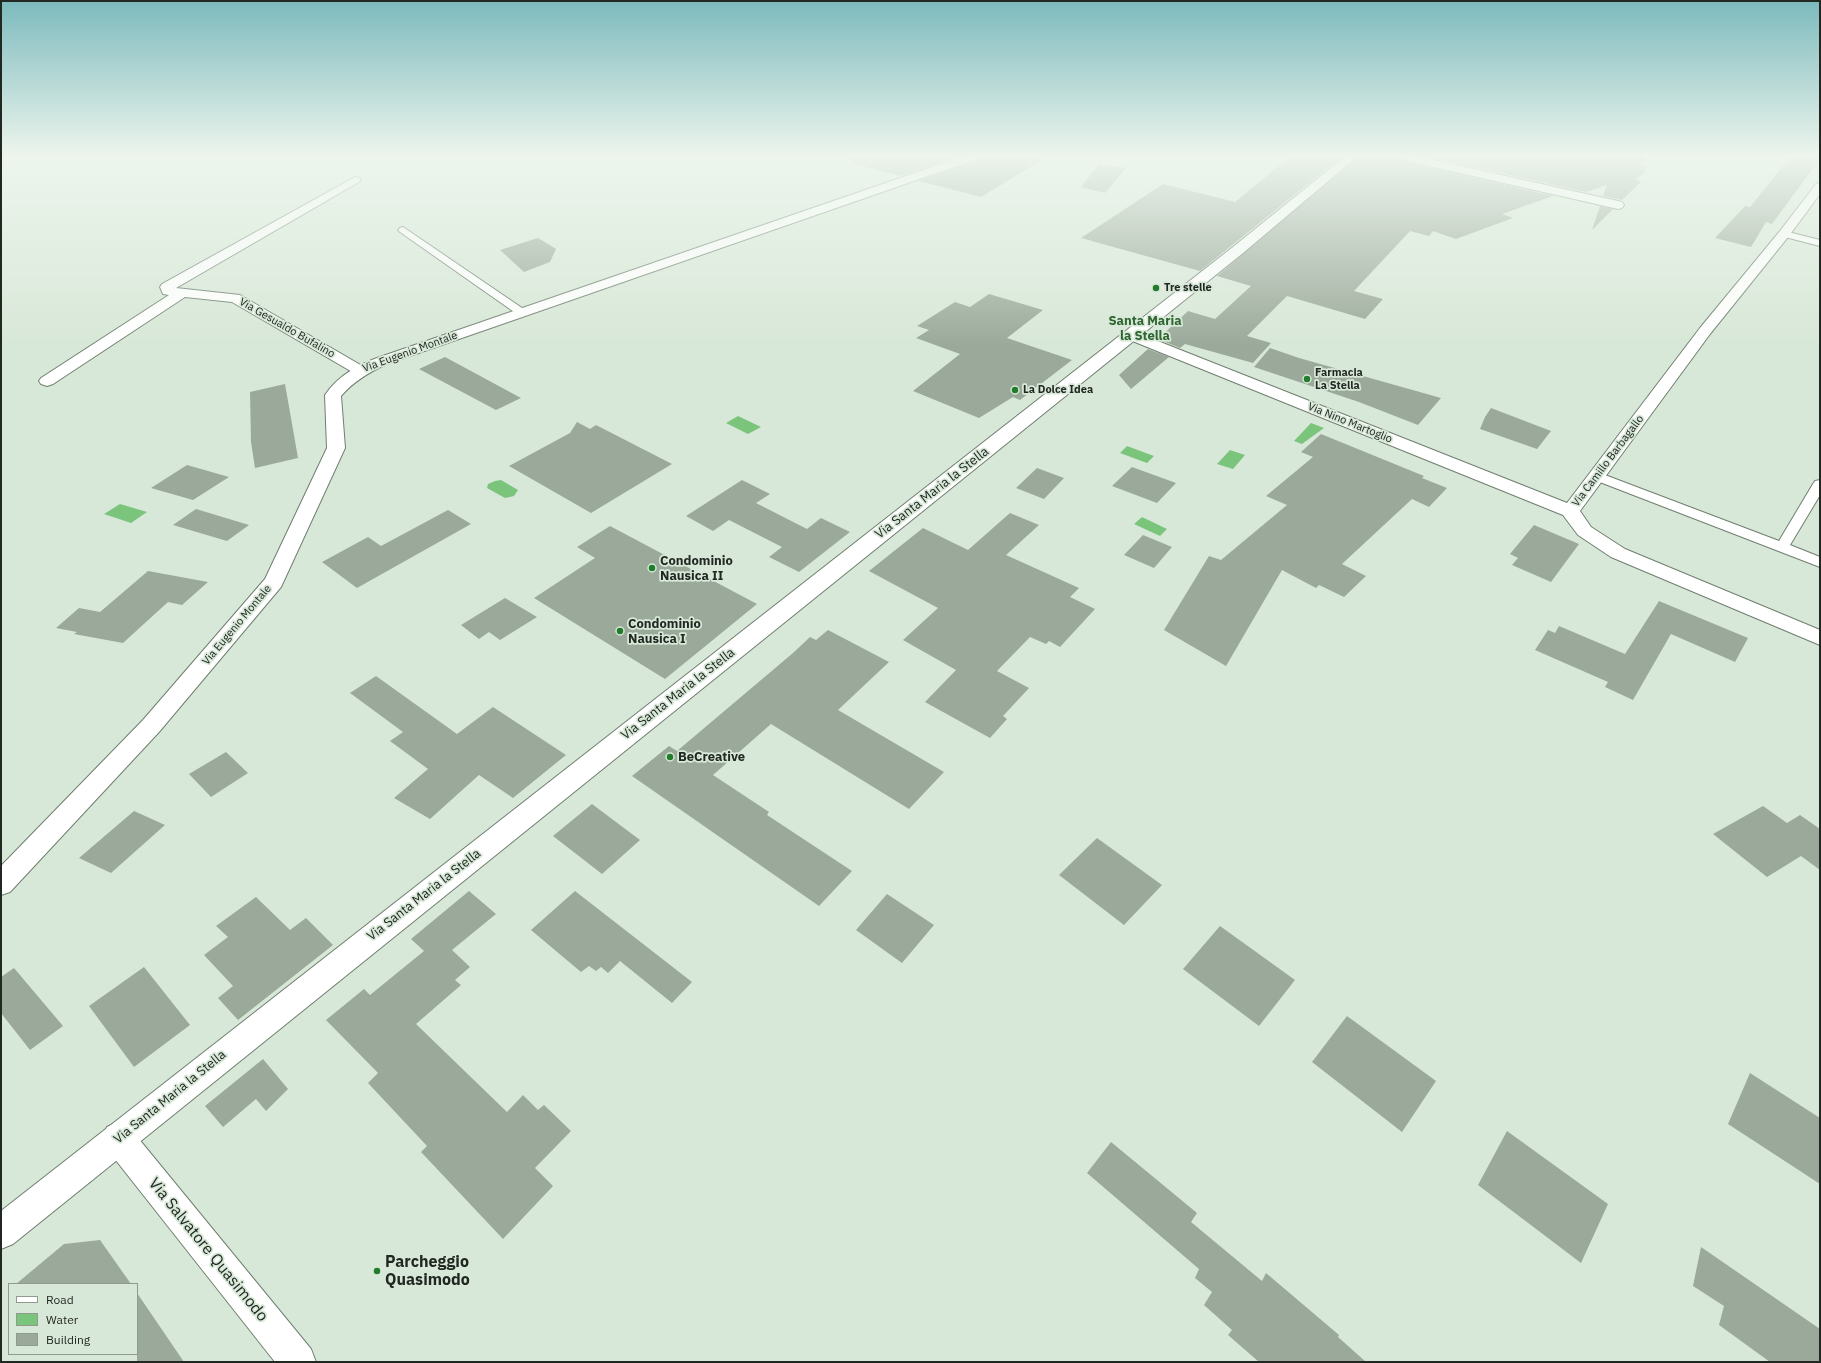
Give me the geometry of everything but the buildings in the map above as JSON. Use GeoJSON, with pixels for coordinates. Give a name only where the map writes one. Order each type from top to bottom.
{"type":"FeatureCollection","features":[{"type":"Feature","properties":{"kind":"street","name":"Via Gesualdo Bufalino"},"geometry":{"type":"LineString","coordinates":[[287,219],[167,287],[168,291],[235,298],[359,370]]}},
{"type":"Feature","properties":{"kind":"street","name":"Via Eugenio Montale"},"geometry":{"type":"LineString","coordinates":[[2,882],[151,726],[274,582],[336,448],[333,395],[348,378],[359,370],[521,312],[793,219]]}},
{"type":"Feature","properties":{"kind":"street","name":"Via Santa Maria la Stella"},"geometry":{"type":"LineString","coordinates":[[1,1232],[1275,219]]}},
{"type":"Feature","properties":{"kind":"street","name":"Via Camillo Barbagallo"},"geometry":{"type":"LineString","coordinates":[[1796,219],[1705,331],[1571,511],[1575,522],[1588,536],[1618,553],[1820,638]]}},
{"type":"Feature","properties":{"kind":"street"},"geometry":{"type":"LineString","coordinates":[[47,381],[182,293]]}},
{"type":"Feature","properties":{"kind":"street","name":"Via Nino Martoglio"},"geometry":{"type":"LineString","coordinates":[[1130,335],[1571,511]]}},
{"type":"Feature","properties":{"kind":"street","name":"Via Salvatore Quasimodo"},"geometry":{"type":"LineString","coordinates":[[118,1138],[298,1362]]}},
{"type":"Feature","properties":{"kind":"lane"},"geometry":{"type":"LineString","coordinates":[[403,230],[521,312]]}},
{"type":"Feature","properties":{"kind":"lane"},"geometry":{"type":"LineString","coordinates":[[1784,234],[1820,242]]}},
{"type":"Feature","properties":{"kind":"lane"},"geometry":{"type":"LineString","coordinates":[[1597,476],[1820,562]]}},
{"type":"Feature","properties":{"kind":"lane"},"geometry":{"type":"LineString","coordinates":[[1782,547],[1820,484]]}},
{"type":"Feature","properties":{"kind":"water"},"geometry":{"type":"Polygon","coordinates":[[[738,416],[761,427],[748,434],[726,423],[738,416]]]}},
{"type":"Feature","properties":{"kind":"water"},"geometry":{"type":"Polygon","coordinates":[[[1311,423],[1324,428],[1302,444],[1294,441],[1311,423]]]}},
{"type":"Feature","properties":{"kind":"water"},"geometry":{"type":"Polygon","coordinates":[[[1127,446],[1154,456],[1147,463],[1120,453],[1127,446]]]}},
{"type":"Feature","properties":{"kind":"water"},"geometry":{"type":"Polygon","coordinates":[[[1230,450],[1245,455],[1233,469],[1217,464],[1230,450]]]}},
{"type":"Feature","properties":{"kind":"water"},"geometry":{"type":"Polygon","coordinates":[[[501,480],[518,490],[514,496],[505,498],[487,488],[488,484],[501,480]]]}},
{"type":"Feature","properties":{"kind":"water"},"geometry":{"type":"Polygon","coordinates":[[[120,504],[147,512],[131,523],[104,514],[120,504]]]}},
{"type":"Feature","properties":{"kind":"water"},"geometry":{"type":"Polygon","coordinates":[[[1142,517],[1167,529],[1160,536],[1134,524],[1142,517]]]}},
{"type":"Feature","properties":{"kind":"place","name":"Tre stelle"},"geometry":{"type":"Point","coordinates":[1156,288]}},
{"type":"Feature","properties":{"kind":"place","name":"Farmacia La Stella"},"geometry":{"type":"Point","coordinates":[1307,379]}},
{"type":"Feature","properties":{"kind":"place","name":"La Dolce Idea"},"geometry":{"type":"Point","coordinates":[1015,390]}},
{"type":"Feature","properties":{"kind":"place","name":"Condominio Nausica II"},"geometry":{"type":"Point","coordinates":[652,568]}},
{"type":"Feature","properties":{"kind":"place","name":"Condominio Nausica I"},"geometry":{"type":"Point","coordinates":[620,631]}},
{"type":"Feature","properties":{"kind":"place","name":"BeCreative"},"geometry":{"type":"Point","coordinates":[670,757]}},
{"type":"Feature","properties":{"kind":"place","name":"Parcheggio Quasimodo"},"geometry":{"type":"Point","coordinates":[377,1271]}},
{"type":"Feature","properties":{"kind":"district","name":"Santa Maria la Stella"},"geometry":{"type":"Point","coordinates":[1145,328]}}]}
